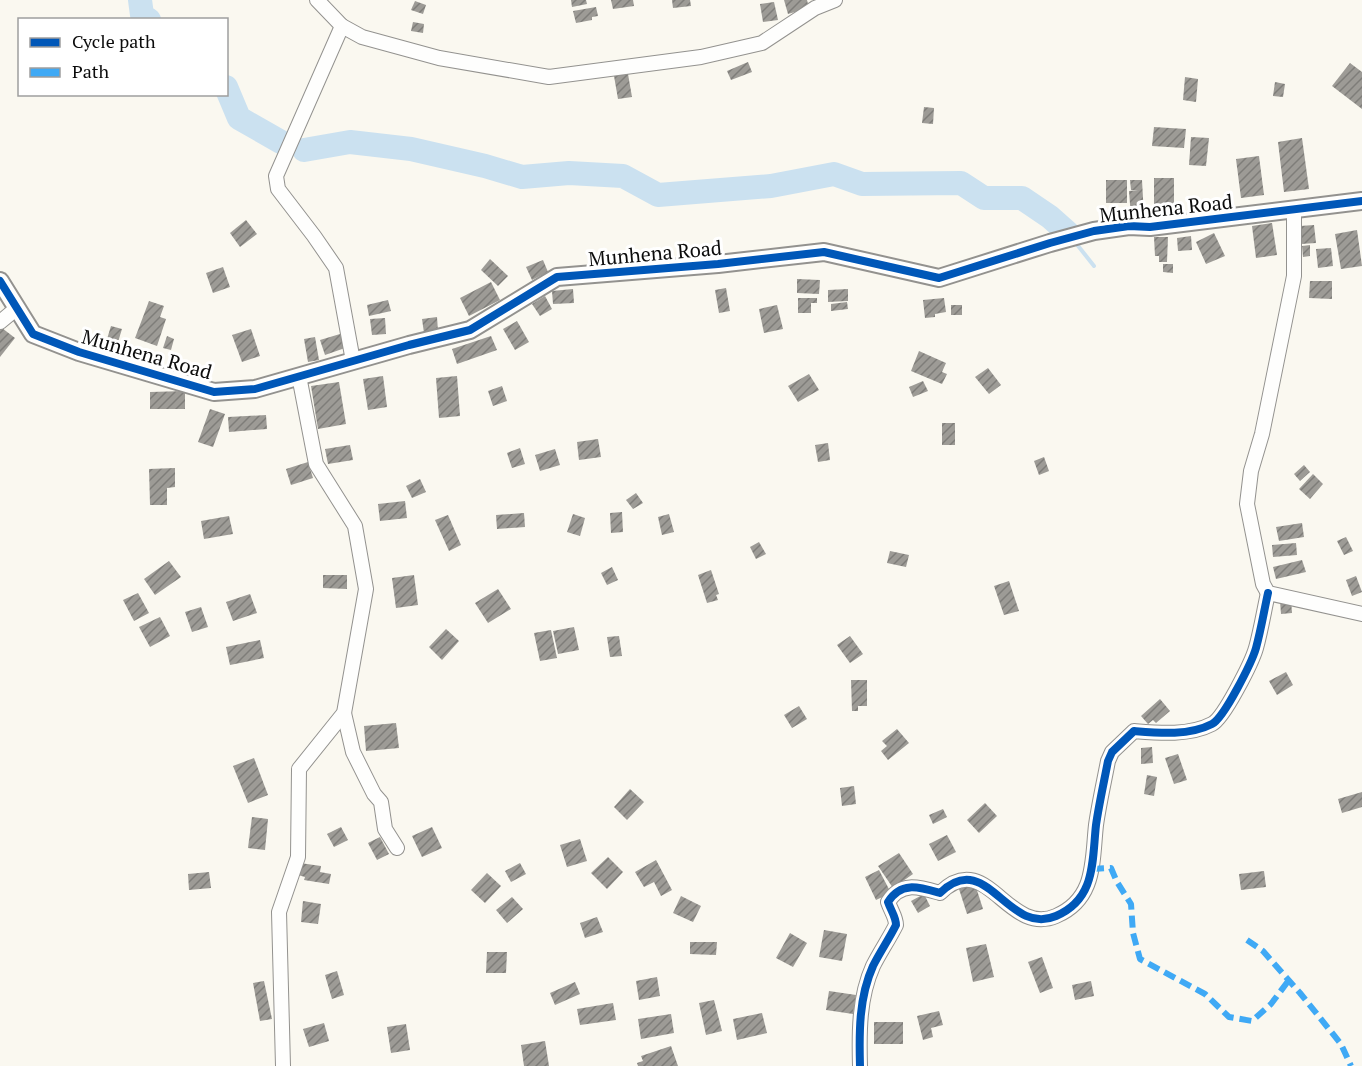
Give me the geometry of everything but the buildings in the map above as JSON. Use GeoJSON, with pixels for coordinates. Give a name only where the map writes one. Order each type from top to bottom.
{"type":"FeatureCollection","features":[{"type":"Feature","properties":{"kind":"street"},"geometry":{"type":"LineString","coordinates":[[317,0],[342,26],[362,38],[439,58],[549,77],[701,57],[762,43],[815,8],[835,0]]}},
{"type":"Feature","properties":{"kind":"street"},"geometry":{"type":"LineString","coordinates":[[342,26],[276,176],[278,189],[336,268],[353,361]]}},
{"type":"Feature","properties":{"kind":"street","name":"Munhena Road"},"geometry":{"type":"LineString","coordinates":[[0,281],[33,334],[79,352],[214,392],[255,389],[470,330],[557,277],[718,264],[824,252],[939,278],[1094,231],[1129,226],[1150,227],[1362,201]]}},
{"type":"Feature","properties":{"kind":"street"},"geometry":{"type":"LineString","coordinates":[[860,1066],[859,1038],[862,998],[873,966],[896,925],[896,918],[888,902],[892,895],[903,888],[915,886],[940,892],[957,880],[969,879],[981,882],[1019,913],[1039,920],[1055,917],[1069,909],[1083,894],[1091,878],[1096,823],[1108,761],[1112,752],[1134,731],[1167,733],[1197,729],[1214,723],[1227,707],[1255,651],[1268,593],[1263,584],[1247,504],[1251,471],[1262,434],[1294,276],[1294,210]]}},
{"type":"Feature","properties":{"kind":"street"},"geometry":{"type":"LineString","coordinates":[[0,322],[17,308]]}},
{"type":"Feature","properties":{"kind":"street"},"geometry":{"type":"LineString","coordinates":[[300,376],[316,464],[355,526],[366,589],[344,713],[353,752],[374,794],[381,802],[385,829],[397,848]]}},
{"type":"Feature","properties":{"kind":"street"},"geometry":{"type":"LineString","coordinates":[[1268,593],[1362,614]]}},
{"type":"Feature","properties":{"kind":"street"},"geometry":{"type":"LineString","coordinates":[[283,1066],[279,912],[298,857],[299,769],[344,713]]}},
{"type":"Feature","properties":{"kind":"waterway"},"geometry":{"type":"LineString","coordinates":[[140,0],[142,15],[146,18]]}},
{"type":"Feature","properties":{"kind":"waterway"},"geometry":{"type":"LineString","coordinates":[[228,92],[239,118],[281,142]]}},
{"type":"Feature","properties":{"kind":"waterway"},"geometry":{"type":"LineString","coordinates":[[304,150],[350,142],[411,149],[522,177],[569,173],[623,176],[658,195],[771,186],[834,174],[862,184],[961,183],[984,198],[1022,198],[1050,217],[1068,233]]}},
{"type":"Feature","properties":{"kind":"waterway"},"geometry":{"type":"LineString","coordinates":[[1075,242],[1094,266]]}},
{"type":"Feature","properties":{"kind":"marked path"},"geometry":{"type":"LineString","coordinates":[[1092,869],[1111,868],[1131,904],[1133,933],[1140,959],[1205,994],[1229,1017],[1252,1021],[1271,1004],[1289,980]]}},
{"type":"Feature","properties":{"kind":"marked path"},"geometry":{"type":"LineString","coordinates":[[1247,940],[1263,951],[1300,993],[1341,1044],[1351,1066]]}},
{"type":"Feature","properties":{"kind":"cycle path"},"geometry":{"type":"LineString","coordinates":[[0,281],[33,334],[79,352],[214,392],[255,389],[470,330],[557,277],[718,264],[824,252],[939,278],[1094,231],[1129,226],[1150,227],[1362,201]]}},
{"type":"Feature","properties":{"kind":"cycle path"},"geometry":{"type":"LineString","coordinates":[[860,1066],[862,1002],[873,966],[896,925],[888,902],[893,895],[911,887],[940,893],[956,882],[971,880],[984,886],[1024,915],[1039,919],[1056,916],[1069,909],[1079,900],[1090,878],[1096,825],[1108,761],[1112,752],[1134,731],[1184,732],[1203,728],[1217,720],[1237,689],[1256,648],[1268,593]]}}]}
